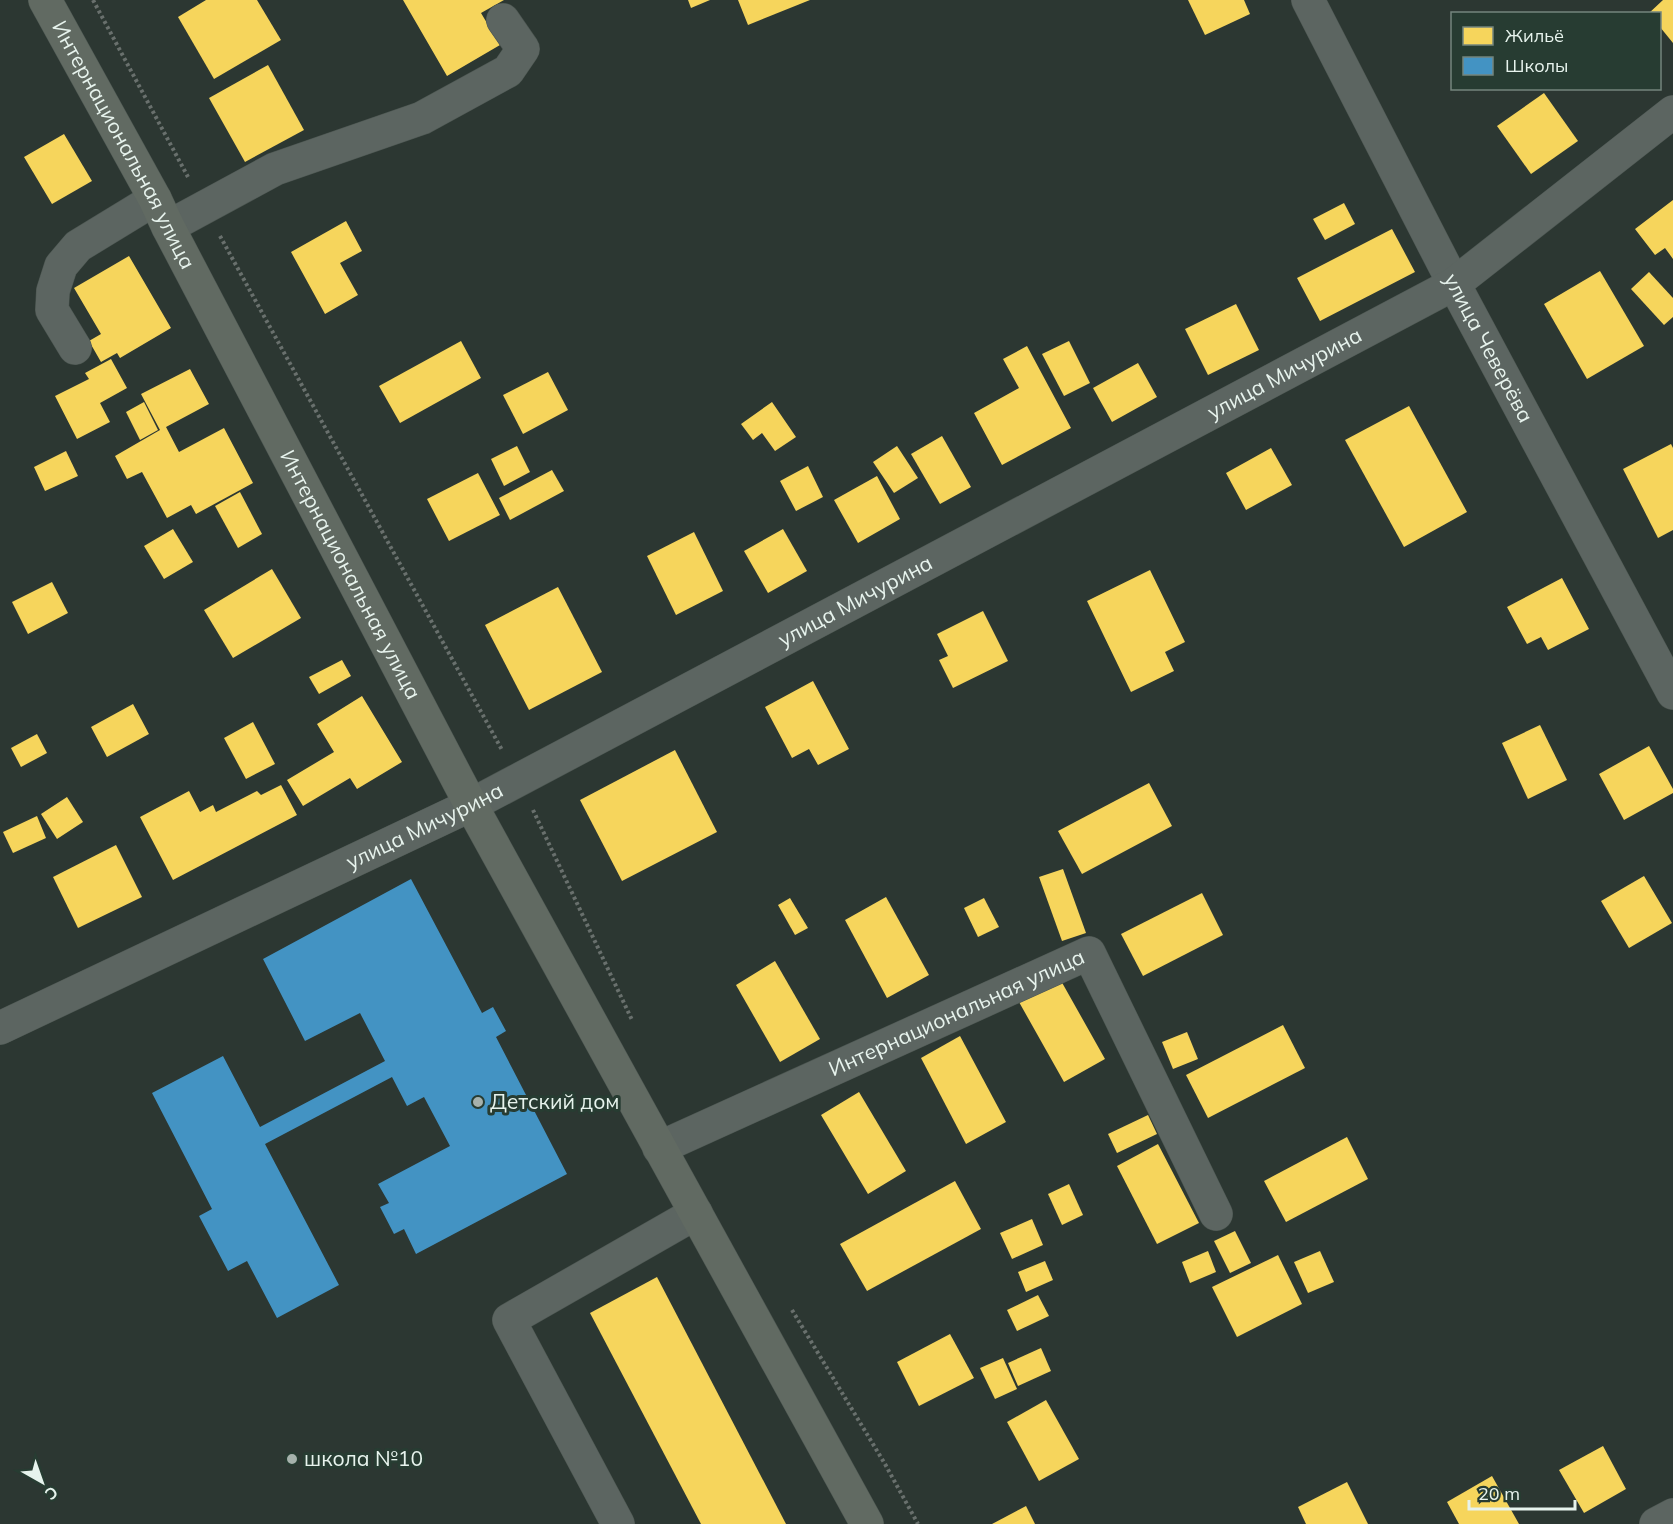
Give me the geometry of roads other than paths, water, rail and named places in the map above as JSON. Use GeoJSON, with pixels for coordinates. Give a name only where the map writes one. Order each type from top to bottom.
{"type":"FeatureCollection","features":[{"type":"Feature","properties":{"kind":"main road","name":"Интернациональная улица"},"geometry":{"type":"LineString","coordinates":[[45,0],[161,213],[471,805],[867,1524]]}},
{"type":"Feature","properties":{"kind":"street","name":"улица Чеверёва"},"geometry":{"type":"LineString","coordinates":[[1308,0],[1454,284],[1673,693]]}},
{"type":"Feature","properties":{"kind":"street"},"geometry":{"type":"LineString","coordinates":[[75,348],[52,310],[53,291],[61,266],[78,246],[275,169],[422,118],[508,71],[523,49],[503,20]]}},
{"type":"Feature","properties":{"kind":"street","name":"улица Мичурина"},"geometry":{"type":"LineString","coordinates":[[0,1028],[471,805],[1454,284],[1673,112]]}},
{"type":"Feature","properties":{"kind":"street","name":"Интернациональная улица"},"geometry":{"type":"LineString","coordinates":[[659,1148],[1089,953],[1216,1214]]}},
{"type":"Feature","properties":{"kind":"street"},"geometry":{"type":"LineString","coordinates":[[618,1524],[509,1320],[696,1213]]}},
{"type":"Feature","properties":{"kind":"street"},"geometry":{"type":"LineString","coordinates":[[1656,1524],[1673,1515]]}},
{"type":"Feature","properties":{"kind":"place","name":"Детский дом"},"geometry":{"type":"Point","coordinates":[478,1102]}},
{"type":"Feature","properties":{"kind":"place","name":"школа №10"},"geometry":{"type":"Point","coordinates":[292,1459]}}]}
